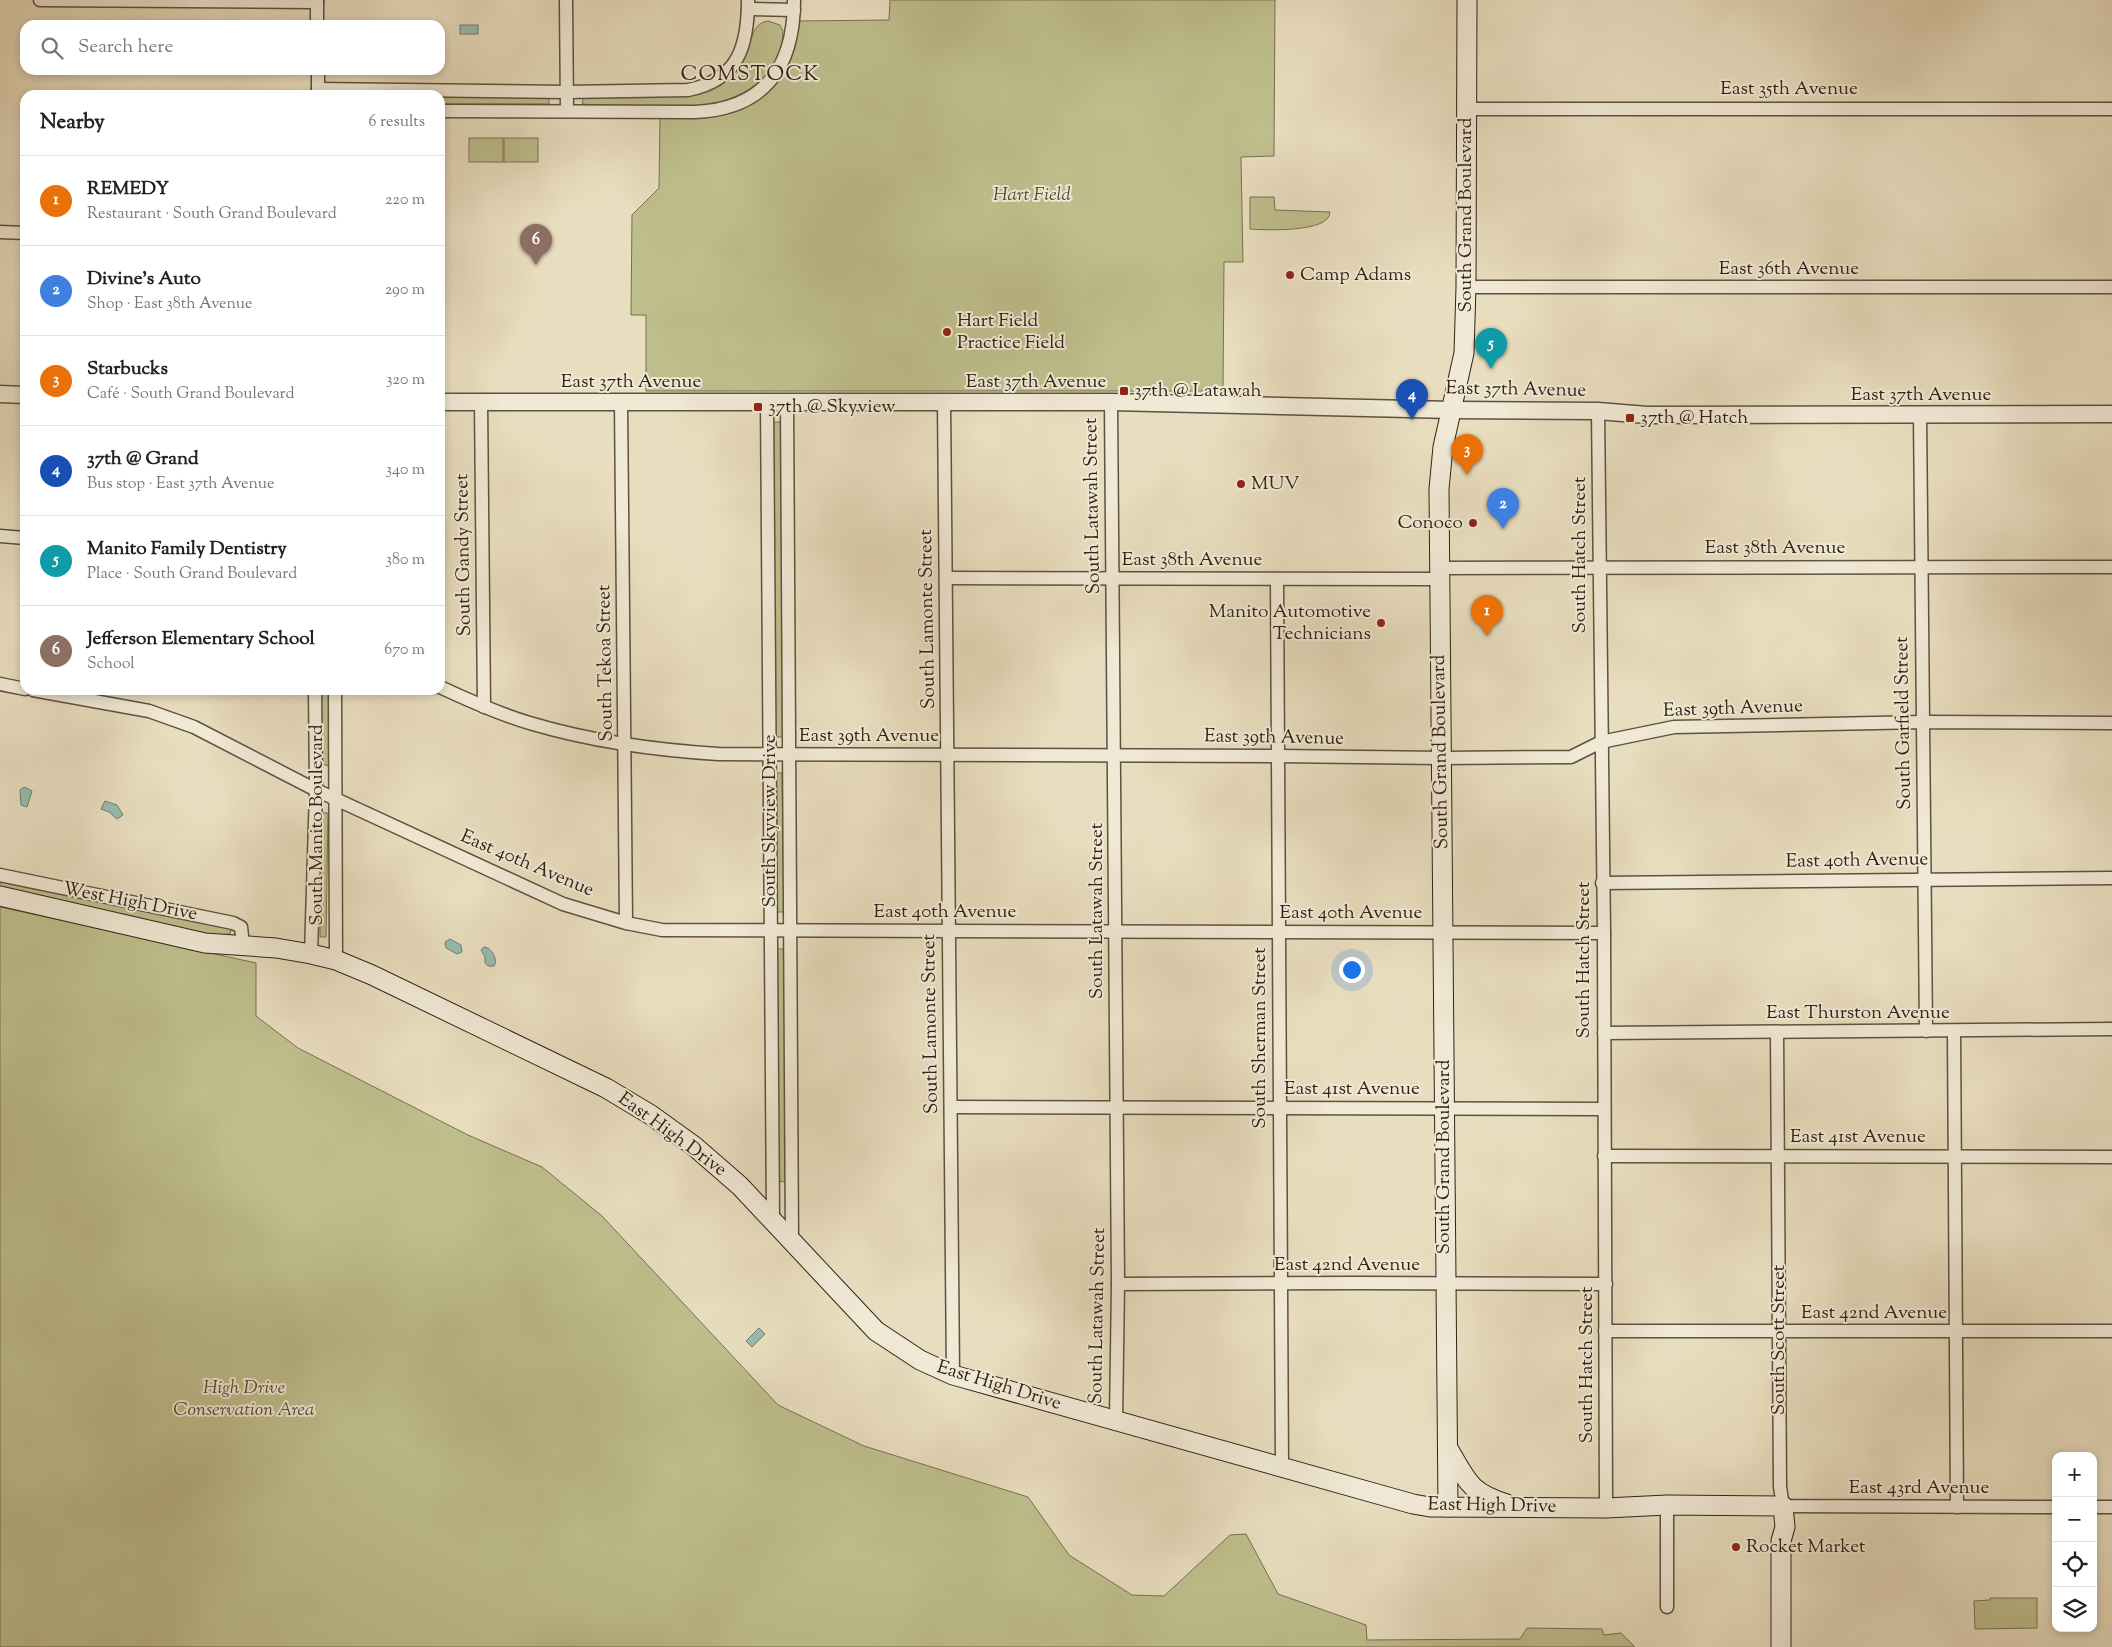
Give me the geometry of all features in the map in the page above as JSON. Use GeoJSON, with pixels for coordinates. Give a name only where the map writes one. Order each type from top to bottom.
{"type":"FeatureCollection","features":[{"type":"Feature","properties":{"kind":"main road","name":"South Grand Boulevard"},"geometry":{"type":"LineString","coordinates":[[1448,1507],[1439,489],[1443,447],[1464,353],[1467,0]]}},
{"type":"Feature","properties":{"kind":"main road","name":"West High Drive"},"geometry":{"type":"LineString","coordinates":[[0,896],[205,943],[311,954],[336,960]]}},
{"type":"Feature","properties":{"kind":"main road","name":"East High Drive"},"geometry":{"type":"LineString","coordinates":[[336,960],[606,1088],[652,1116],[694,1146],[740,1186],[876,1331],[920,1360],[953,1375],[1413,1504],[1448,1507],[1517,1508],[1606,1508],[1667,1505],[1783,1506]]}},
{"type":"Feature","properties":{"kind":"main road"},"geometry":{"type":"LineString","coordinates":[[1447,1448],[1465,1479],[1474,1488],[1491,1499],[1517,1508]]}},
{"type":"Feature","properties":{"kind":"main road"},"geometry":{"type":"LineString","coordinates":[[1736,1505],[1769,1520],[1776,1527],[1781,1542]]}},
{"type":"Feature","properties":{"kind":"main road","name":"South Scott Street"},"geometry":{"type":"LineString","coordinates":[[1781,1647],[1781,1542],[1785,1527],[1783,1506]]}},
{"type":"Feature","properties":{"kind":"street"},"geometry":{"type":"LineString","coordinates":[[40,0],[317,1],[318,20]]}},
{"type":"Feature","properties":{"kind":"street"},"geometry":{"type":"LineString","coordinates":[[566,0],[567,111]]}},
{"type":"Feature","properties":{"kind":"street"},"geometry":{"type":"LineString","coordinates":[[445,92],[566,92],[688,90],[699,88],[716,80],[738,58],[747,30],[748,5],[794,5],[792,37],[787,55],[780,68],[759,92],[733,106],[714,111],[695,112],[445,111]]}},
{"type":"Feature","properties":{"kind":"street"},"geometry":{"type":"LineString","coordinates":[[318,75],[318,90]]}},
{"type":"Feature","properties":{"kind":"street","name":"East 35th Avenue"},"geometry":{"type":"LineString","coordinates":[[1467,109],[2112,109]]}},
{"type":"Feature","properties":{"kind":"street"},"geometry":{"type":"LineString","coordinates":[[0,232],[20,233]]}},
{"type":"Feature","properties":{"kind":"street","name":"East 36th Avenue"},"geometry":{"type":"LineString","coordinates":[[1466,287],[2112,288]]}},
{"type":"Feature","properties":{"kind":"street"},"geometry":{"type":"LineString","coordinates":[[0,394],[20,394]]}},
{"type":"Feature","properties":{"kind":"street","name":"South Skyview Drive"},"geometry":{"type":"LineString","coordinates":[[787,401],[792,1240]]}},
{"type":"Feature","properties":{"kind":"street","name":"East 37th Avenue"},"geometry":{"type":"LineString","coordinates":[[445,402],[1111,402],[1452,410],[1598,411],[1647,415],[2112,414]]}},
{"type":"Feature","properties":{"kind":"street","name":"South Gandy Street"},"geometry":{"type":"LineString","coordinates":[[481,402],[484,706]]}},
{"type":"Feature","properties":{"kind":"street","name":"South Tekoa Street"},"geometry":{"type":"LineString","coordinates":[[622,402],[626,923]]}},
{"type":"Feature","properties":{"kind":"street","name":"South Skyview Drive"},"geometry":{"type":"LineString","coordinates":[[766,402],[773,1219]]}},
{"type":"Feature","properties":{"kind":"street","name":"South Lamonte Street"},"geometry":{"type":"LineString","coordinates":[[944,402],[953,1375]]}},
{"type":"Feature","properties":{"kind":"street","name":"South Latawah Street"},"geometry":{"type":"LineString","coordinates":[[1111,402],[1118,1284],[1116,1421]]}},
{"type":"Feature","properties":{"kind":"street","name":"South Hatch Street"},"geometry":{"type":"LineString","coordinates":[[1598,411],[1604,933],[1603,1109],[1606,1284],[1606,1508]]}},
{"type":"Feature","properties":{"kind":"street","name":"South Garfield Street"},"geometry":{"type":"LineString","coordinates":[[1920,414],[1926,1031]]}},
{"type":"Feature","properties":{"kind":"street"},"geometry":{"type":"LineString","coordinates":[[0,536],[20,538]]}},
{"type":"Feature","properties":{"kind":"street","name":"East 38th Avenue"},"geometry":{"type":"LineString","coordinates":[[946,578],[1277,579],[1599,567],[2112,567]]}},
{"type":"Feature","properties":{"kind":"street","name":"South Sherman Street"},"geometry":{"type":"LineString","coordinates":[[1277,579],[1282,1467]]}},
{"type":"Feature","properties":{"kind":"street"},"geometry":{"type":"LineString","coordinates":[[0,684],[20,687]]}},
{"type":"Feature","properties":{"kind":"street","name":"East 39th Avenue"},"geometry":{"type":"LineString","coordinates":[[445,689],[532,724],[590,740],[625,746],[718,754],[1572,757],[1601,742],[1674,727],[1924,722],[2112,723]]}},
{"type":"Feature","properties":{"kind":"street","name":"East 40th Avenue"},"geometry":{"type":"LineString","coordinates":[[60,695],[148,711],[194,727],[316,790],[335,797],[563,904],[626,923],[662,930],[770,932],[949,930],[1604,933]]}},
{"type":"Feature","properties":{"kind":"street","name":"South Manito Boulevard"},"geometry":{"type":"LineString","coordinates":[[311,954],[316,790],[315,695]]}},
{"type":"Feature","properties":{"kind":"street","name":"South Manito Boulevard"},"geometry":{"type":"LineString","coordinates":[[335,695],[336,960]]}},
{"type":"Feature","properties":{"kind":"street","name":"West High Drive"},"geometry":{"type":"LineString","coordinates":[[0,876],[233,923],[241,927],[243,946]]}},
{"type":"Feature","properties":{"kind":"street","name":"East 40th Avenue"},"geometry":{"type":"LineString","coordinates":[[1602,883],[2112,878]]}},
{"type":"Feature","properties":{"kind":"street","name":"East Thurston Avenue"},"geometry":{"type":"LineString","coordinates":[[1604,1033],[2112,1029]]}},
{"type":"Feature","properties":{"kind":"street"},"geometry":{"type":"LineString","coordinates":[[1954,1031],[1958,1507]]}},
{"type":"Feature","properties":{"kind":"street","name":"South Scott Street"},"geometry":{"type":"LineString","coordinates":[[1777,1032],[1780,1487],[1783,1506]]}},
{"type":"Feature","properties":{"kind":"street","name":"East 41st Avenue"},"geometry":{"type":"LineString","coordinates":[[951,1107],[1603,1109]]}},
{"type":"Feature","properties":{"kind":"street","name":"East 41st Avenue"},"geometry":{"type":"LineString","coordinates":[[1604,1156],[2112,1157]]}},
{"type":"Feature","properties":{"kind":"street","name":"East 42nd Avenue"},"geometry":{"type":"LineString","coordinates":[[1118,1284],[1606,1284]]}},
{"type":"Feature","properties":{"kind":"street","name":"East 42nd Avenue"},"geometry":{"type":"LineString","coordinates":[[1605,1331],[2112,1331]]}},
{"type":"Feature","properties":{"kind":"street"},"geometry":{"type":"LineString","coordinates":[[1667,1505],[1668,1607]]}},
{"type":"Feature","properties":{"kind":"street","name":"East 43rd Avenue"},"geometry":{"type":"LineString","coordinates":[[1783,1506],[2052,1507]]}},
{"type":"Feature","properties":{"kind":"street"},"geometry":{"type":"LineString","coordinates":[[2097,1507],[2112,1507]]}},
{"type":"Feature","properties":{"kind":"green space","name":"Hart Field"},"geometry":{"type":"Polygon","coordinates":[[[890,0],[1275,0],[1274,156],[1241,157],[1243,262],[1224,262],[1223,391],[646,391],[646,315],[631,315],[632,215],[659,188],[660,117],[710,116],[745,107],[760,96],[783,68],[791,54],[798,21],[889,20],[890,0]]]}},
{"type":"Feature","properties":{"kind":"green space"},"geometry":{"type":"Polygon","coordinates":[[[768,21],[780,25],[783,31],[781,47],[776,61],[756,84],[730,99],[700,106],[587,105],[582,103],[584,97],[705,92],[721,84],[735,72],[745,56],[754,31],[762,23],[768,21]]]}},
{"type":"Feature","properties":{"kind":"green space"},"geometry":{"type":"Polygon","coordinates":[[[445,97],[549,97],[549,104],[445,104],[445,97]]]}},
{"type":"Feature","properties":{"kind":"green space"},"geometry":{"type":"Polygon","coordinates":[[[469,138],[503,138],[503,162],[469,162],[469,138]]]}},
{"type":"Feature","properties":{"kind":"green space"},"geometry":{"type":"Polygon","coordinates":[[[504,138],[538,138],[538,162],[504,162],[504,138]]]}},
{"type":"Feature","properties":{"kind":"green space"},"geometry":{"type":"Polygon","coordinates":[[[1250,197],[1274,197],[1275,210],[1330,212],[1327,219],[1320,224],[1309,227],[1282,230],[1250,229],[1250,197]]]}},
{"type":"Feature","properties":{"kind":"green space"},"geometry":{"type":"Polygon","coordinates":[[[772,422],[781,422],[783,737],[774,737],[772,422]]]}},
{"type":"Feature","properties":{"kind":"green space"},"geometry":{"type":"Polygon","coordinates":[[[321,695],[330,695],[330,766],[321,764],[321,695]]]}},
{"type":"Feature","properties":{"kind":"green space"},"geometry":{"type":"Polygon","coordinates":[[[774,773],[782,773],[784,912],[776,912],[774,773]]]}},
{"type":"Feature","properties":{"kind":"green space"},"geometry":{"type":"Polygon","coordinates":[[[321,813],[328,813],[326,937],[320,937],[321,813]]]}},
{"type":"Feature","properties":{"kind":"green space"},"geometry":{"type":"Polygon","coordinates":[[[0,881],[231,929],[230,934],[213,935],[0,887],[0,881]]]}},
{"type":"Feature","properties":{"kind":"green space","name":"High Drive Conservation Area"},"geometry":{"type":"Polygon","coordinates":[[[0,907],[256,963],[256,1016],[298,1048],[468,1135],[542,1167],[602,1216],[778,1405],[864,1446],[1028,1497],[1069,1555],[1132,1595],[1164,1596],[1230,1535],[1246,1534],[1278,1594],[1366,1625],[1367,1640],[1520,1639],[1527,1628],[1602,1629],[1604,1635],[1621,1633],[1635,1647],[0,1647],[0,907]]]}},
{"type":"Feature","properties":{"kind":"green space"},"geometry":{"type":"Polygon","coordinates":[[[776,949],[785,949],[786,1182],[778,1181],[776,949]]]}},
{"type":"Feature","properties":{"kind":"green space"},"geometry":{"type":"Polygon","coordinates":[[[1990,1598],[2037,1598],[2037,1628],[1975,1629],[1974,1601],[1990,1600],[1990,1598]]]}},
{"type":"Feature","properties":{"kind":"water"},"geometry":{"type":"Polygon","coordinates":[[[460,25],[478,25],[478,34],[460,34],[460,25]]]}},
{"type":"Feature","properties":{"kind":"water"},"geometry":{"type":"Polygon","coordinates":[[[24,787],[32,791],[27,807],[21,805],[20,790],[24,787]]]}},
{"type":"Feature","properties":{"kind":"water"},"geometry":{"type":"Polygon","coordinates":[[[105,801],[117,805],[123,815],[117,819],[109,812],[101,809],[105,801]]]}},
{"type":"Feature","properties":{"kind":"water"},"geometry":{"type":"Polygon","coordinates":[[[450,939],[461,945],[462,952],[457,954],[446,948],[445,942],[450,939]]]}},
{"type":"Feature","properties":{"kind":"water"},"geometry":{"type":"Polygon","coordinates":[[[484,947],[488,948],[493,954],[495,959],[494,966],[488,966],[485,963],[485,957],[481,950],[484,947]]]}},
{"type":"Feature","properties":{"kind":"water"},"geometry":{"type":"Polygon","coordinates":[[[759,1328],[765,1334],[752,1347],[746,1341],[759,1328]]]}},
{"type":"Feature","properties":{"kind":"place","name":"Jefferson Elementary School"},"geometry":{"type":"Point","coordinates":[536,265]}},
{"type":"Feature","properties":{"kind":"place","name":"Camp Adams"},"geometry":{"type":"Point","coordinates":[1290,275]}},
{"type":"Feature","properties":{"kind":"place","name":"Hart Field Practice Field"},"geometry":{"type":"Point","coordinates":[947,332]}},
{"type":"Feature","properties":{"kind":"place","name":"Manito Family Dentistry"},"geometry":{"type":"Point","coordinates":[1491,369]}},
{"type":"Feature","properties":{"kind":"place","name":"37th @ Latawah"},"geometry":{"type":"Point","coordinates":[1124,391]}},
{"type":"Feature","properties":{"kind":"place","name":"37th @ Skyview"},"geometry":{"type":"Point","coordinates":[758,407]}},
{"type":"Feature","properties":{"kind":"place","name":"37th @ Hatch"},"geometry":{"type":"Point","coordinates":[1630,418]}},
{"type":"Feature","properties":{"kind":"place","name":"37th @ Grand"},"geometry":{"type":"Point","coordinates":[1412,420]}},
{"type":"Feature","properties":{"kind":"place","name":"Starbucks"},"geometry":{"type":"Point","coordinates":[1467,475]}},
{"type":"Feature","properties":{"kind":"place","name":"MUV"},"geometry":{"type":"Point","coordinates":[1241,484]}},
{"type":"Feature","properties":{"kind":"place","name":"Conoco"},"geometry":{"type":"Point","coordinates":[1473,523]}},
{"type":"Feature","properties":{"kind":"place","name":"Divine's Auto"},"geometry":{"type":"Point","coordinates":[1503,529]}},
{"type":"Feature","properties":{"kind":"place","name":"Manito Automotive Technicians"},"geometry":{"type":"Point","coordinates":[1381,623]}},
{"type":"Feature","properties":{"kind":"place","name":"REMEDY"},"geometry":{"type":"Point","coordinates":[1487,636]}},
{"type":"Feature","properties":{"kind":"place","name":"Rocket Market"},"geometry":{"type":"Point","coordinates":[1736,1547]}},
{"type":"Feature","properties":{"kind":"district","name":"COMSTOCK"},"geometry":{"type":"Point","coordinates":[750,75]}}]}
